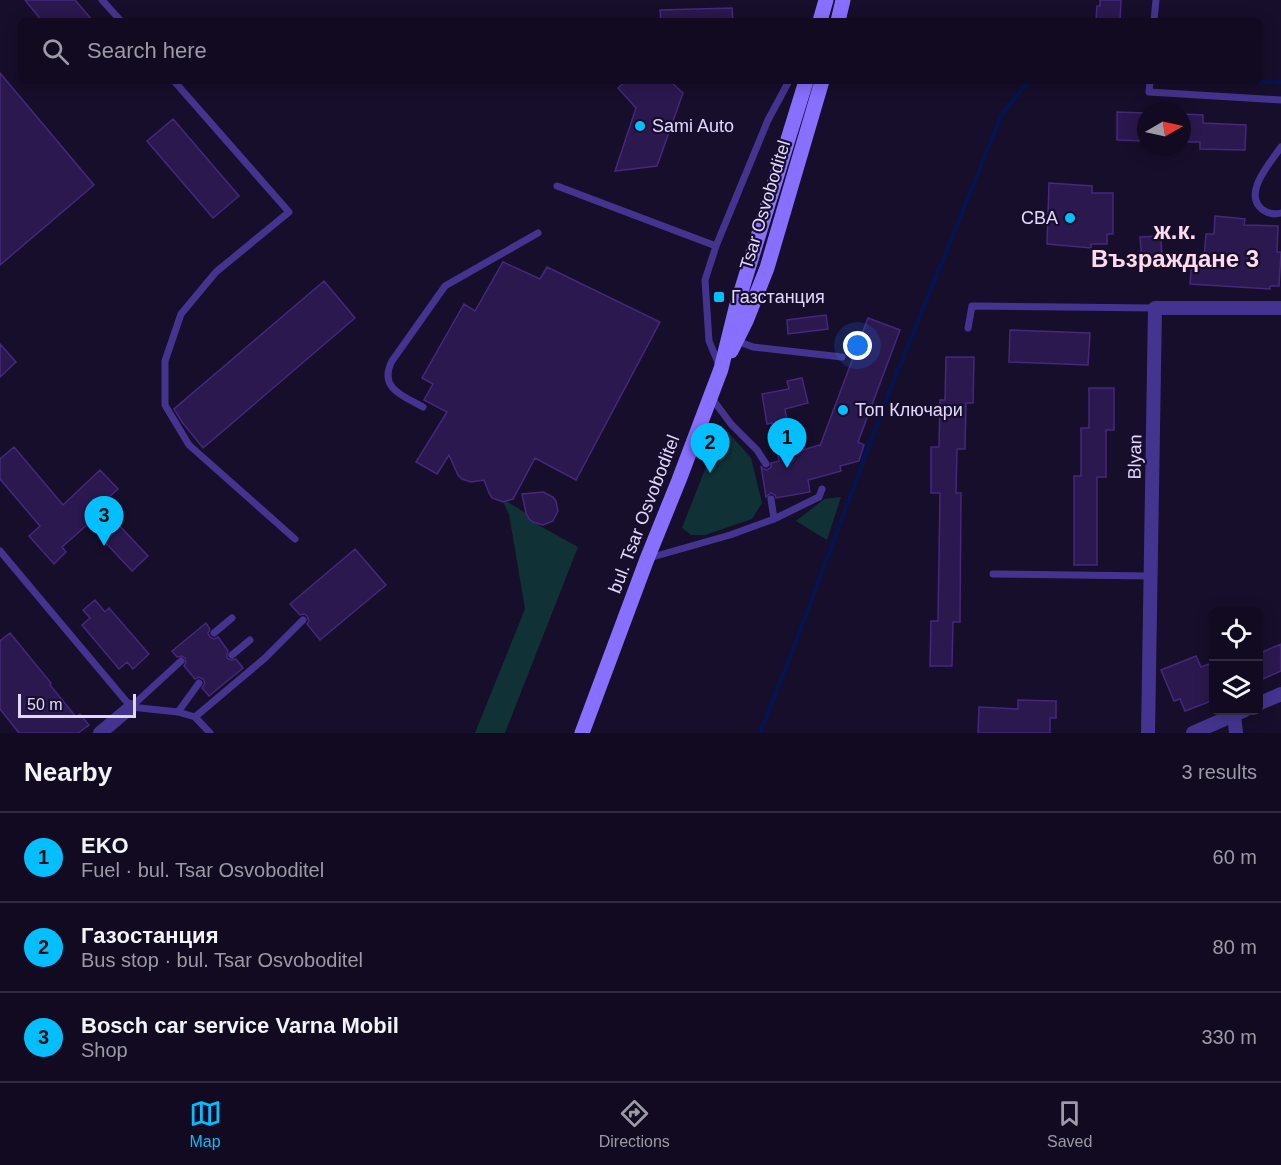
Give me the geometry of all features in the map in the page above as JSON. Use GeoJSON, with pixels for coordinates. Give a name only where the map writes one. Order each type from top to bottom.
{"type":"FeatureCollection","features":[{"type":"Feature","properties":{"kind":"main road"},"geometry":{"type":"LineString","coordinates":[[821,18],[826,0]]}},
{"type":"Feature","properties":{"kind":"main road"},"geometry":{"type":"LineString","coordinates":[[839,18],[843,0]]}},
{"type":"Feature","properties":{"kind":"main road","name":"bul. Tsar Osvoboditel"},"geometry":{"type":"LineString","coordinates":[[582,733],[721,369],[736,308],[805,84]]}},
{"type":"Feature","properties":{"kind":"main road","name":"Tsar Osvoboditel"},"geometry":{"type":"LineString","coordinates":[[721,369],[736,341],[767,268],[821,84]]}},
{"type":"Feature","properties":{"kind":"street"},"geometry":{"type":"LineString","coordinates":[[1155,308],[1281,308]]}},
{"type":"Feature","properties":{"kind":"street","name":"Blyan"},"geometry":{"type":"LineString","coordinates":[[1148,733],[1155,308]]}},
{"type":"Feature","properties":{"kind":"street"},"geometry":{"type":"LineString","coordinates":[[1263,702],[1281,694]]}},
{"type":"Feature","properties":{"kind":"street"},"geometry":{"type":"LineString","coordinates":[[102,732],[131,707]]}},
{"type":"Feature","properties":{"kind":"street"},"geometry":{"type":"LineString","coordinates":[[1193,733],[1234,715]]}},
{"type":"Feature","properties":{"kind":"street"},"geometry":{"type":"LineString","coordinates":[[1236,733],[1239,715]]}},
{"type":"Feature","properties":{"kind":"lane"},"geometry":{"type":"LineString","coordinates":[[102,0],[118,18]]}},
{"type":"Feature","properties":{"kind":"lane"},"geometry":{"type":"LineString","coordinates":[[1154,18],[1156,0]]}},
{"type":"Feature","properties":{"kind":"lane"},"geometry":{"type":"LineString","coordinates":[[177,84],[289,213],[216,272],[181,314],[165,362],[165,405],[189,445],[295,539]]}},
{"type":"Feature","properties":{"kind":"lane"},"geometry":{"type":"LineString","coordinates":[[721,369],[709,341],[705,280],[716,246],[768,120],[787,84]]}},
{"type":"Feature","properties":{"kind":"lane"},"geometry":{"type":"LineString","coordinates":[[1150,84],[1149,92],[1281,100]]}},
{"type":"Feature","properties":{"kind":"lane"},"geometry":{"type":"LineString","coordinates":[[1280,213],[1269,214],[1260,208],[1255,190],[1259,179],[1281,147]]}},
{"type":"Feature","properties":{"kind":"lane"},"geometry":{"type":"LineString","coordinates":[[557,186],[716,246]]}},
{"type":"Feature","properties":{"kind":"lane"},"geometry":{"type":"LineString","coordinates":[[423,407],[393,389],[388,375],[393,361],[445,286],[538,233]]}},
{"type":"Feature","properties":{"kind":"lane"},"geometry":{"type":"LineString","coordinates":[[968,328],[972,306],[1155,308]]}},
{"type":"Feature","properties":{"kind":"lane"},"geometry":{"type":"LineString","coordinates":[[736,341],[753,347],[842,357]]}},
{"type":"Feature","properties":{"kind":"lane"},"geometry":{"type":"LineString","coordinates":[[711,397],[731,424],[757,450],[766,464]]}},
{"type":"Feature","properties":{"kind":"lane"},"geometry":{"type":"LineString","coordinates":[[647,559],[730,535],[774,519],[819,497],[822,489]]}},
{"type":"Feature","properties":{"kind":"lane"},"geometry":{"type":"LineString","coordinates":[[771,499],[774,519]]}},
{"type":"Feature","properties":{"kind":"lane"},"geometry":{"type":"LineString","coordinates":[[0,551],[131,707],[178,712],[195,717],[210,733]]}},
{"type":"Feature","properties":{"kind":"lane"},"geometry":{"type":"LineString","coordinates":[[993,574],[1151,576]]}},
{"type":"Feature","properties":{"kind":"lane"},"geometry":{"type":"LineString","coordinates":[[214,633],[232,618]]}},
{"type":"Feature","properties":{"kind":"lane"},"geometry":{"type":"LineString","coordinates":[[195,717],[265,658],[303,620]]}},
{"type":"Feature","properties":{"kind":"lane"},"geometry":{"type":"LineString","coordinates":[[232,655],[250,640]]}},
{"type":"Feature","properties":{"kind":"lane"},"geometry":{"type":"LineString","coordinates":[[131,707],[181,662]]}},
{"type":"Feature","properties":{"kind":"lane"},"geometry":{"type":"LineString","coordinates":[[178,712],[199,683]]}},
{"type":"Feature","properties":{"kind":"green space"},"geometry":{"type":"Polygon","coordinates":[[[724,429],[751,458],[762,503],[752,519],[705,535],[691,535],[682,528],[720,431],[724,429]]]}},
{"type":"Feature","properties":{"kind":"green space"},"geometry":{"type":"Polygon","coordinates":[[[841,497],[827,540],[796,521],[824,499],[841,497]]]}},
{"type":"Feature","properties":{"kind":"green space"},"geometry":{"type":"Polygon","coordinates":[[[503,502],[508,502],[527,514],[533,522],[578,547],[505,733],[475,733],[525,609],[509,514],[503,502]]]}},
{"type":"Feature","properties":{"kind":"building"},"geometry":{"type":"Polygon","coordinates":[[[25,0],[75,0],[90,18],[40,18],[25,0]]]}},
{"type":"Feature","properties":{"kind":"building"},"geometry":{"type":"Polygon","coordinates":[[[1100,0],[1121,0],[1120,18],[1096,18],[1097,6],[1100,6],[1100,0]]]}},
{"type":"Feature","properties":{"kind":"building"},"geometry":{"type":"Polygon","coordinates":[[[732,8],[733,18],[661,18],[660,10],[732,8]]]}},
{"type":"Feature","properties":{"kind":"building"},"geometry":{"type":"Polygon","coordinates":[[[0,73],[94,185],[0,265],[0,73]]]}},
{"type":"Feature","properties":{"kind":"building"},"geometry":{"type":"Polygon","coordinates":[[[623,84],[673,84],[683,93],[657,166],[615,171],[636,108],[618,88],[623,84]]]}},
{"type":"Feature","properties":{"kind":"building"},"geometry":{"type":"Polygon","coordinates":[[[1117,112],[1137,113],[1137,141],[1117,140],[1117,112]]]}},
{"type":"Feature","properties":{"kind":"building"},"geometry":{"type":"Polygon","coordinates":[[[1191,114],[1203,115],[1203,123],[1246,125],[1245,150],[1200,149],[1200,142],[1191,142],[1191,114]]]}},
{"type":"Feature","properties":{"kind":"building"},"geometry":{"type":"Polygon","coordinates":[[[173,119],[239,196],[213,218],[147,141],[173,119]]]}},
{"type":"Feature","properties":{"kind":"building","name":"CBA"},"geometry":{"type":"Polygon","coordinates":[[[1049,183],[1092,186],[1092,193],[1113,193],[1113,234],[1107,234],[1107,244],[1091,244],[1091,248],[1047,244],[1049,183]]]}},
{"type":"Feature","properties":{"kind":"building"},"geometry":{"type":"Polygon","coordinates":[[[1215,216],[1245,219],[1244,225],[1278,226],[1277,252],[1281,252],[1279,286],[1270,286],[1270,289],[1190,284],[1192,257],[1204,258],[1206,234],[1214,234],[1215,216]]]}},
{"type":"Feature","properties":{"kind":"building"},"geometry":{"type":"Polygon","coordinates":[[[1161,236],[1162,262],[1142,263],[1140,237],[1161,236]]]}},
{"type":"Feature","properties":{"kind":"building"},"geometry":{"type":"Polygon","coordinates":[[[503,262],[540,279],[547,267],[660,322],[576,480],[535,458],[513,499],[503,502],[492,498],[484,480],[471,482],[462,479],[449,455],[437,474],[416,462],[447,412],[424,400],[433,384],[422,378],[464,304],[475,311],[503,262]]]}},
{"type":"Feature","properties":{"kind":"building"},"geometry":{"type":"Polygon","coordinates":[[[324,281],[355,318],[203,448],[174,409],[324,281]]]}},
{"type":"Feature","properties":{"kind":"building"},"geometry":{"type":"Polygon","coordinates":[[[826,315],[828,329],[788,334],[787,320],[826,315]]]}},
{"type":"Feature","properties":{"kind":"building"},"geometry":{"type":"Polygon","coordinates":[[[868,318],[900,330],[858,442],[864,445],[859,461],[840,466],[841,471],[808,480],[810,492],[776,498],[771,493],[766,497],[761,466],[767,470],[771,467],[771,463],[779,461],[772,423],[767,424],[762,394],[789,389],[787,381],[802,378],[808,403],[785,409],[793,453],[820,446],[868,318]]]}},
{"type":"Feature","properties":{"kind":"building"},"geometry":{"type":"Polygon","coordinates":[[[1010,330],[1090,333],[1088,365],[1009,362],[1010,330]]]}},
{"type":"Feature","properties":{"kind":"building"},"geometry":{"type":"Polygon","coordinates":[[[0,344],[16,362],[0,377],[0,344]]]}},
{"type":"Feature","properties":{"kind":"building"},"geometry":{"type":"Polygon","coordinates":[[[946,357],[974,357],[973,403],[966,403],[965,449],[957,449],[956,493],[961,493],[960,622],[953,622],[952,666],[930,666],[931,621],[938,621],[940,493],[931,493],[931,447],[939,447],[940,400],[945,400],[946,357]]]}},
{"type":"Feature","properties":{"kind":"building"},"geometry":{"type":"Polygon","coordinates":[[[1089,388],[1114,388],[1114,430],[1106,430],[1106,477],[1097,477],[1097,565],[1074,565],[1074,476],[1081,476],[1081,428],[1089,428],[1089,388]]]}},
{"type":"Feature","properties":{"kind":"building"},"geometry":{"type":"Polygon","coordinates":[[[14,447],[63,505],[100,470],[118,489],[100,505],[148,556],[132,571],[88,524],[62,547],[66,552],[54,564],[29,536],[40,526],[0,479],[0,459],[14,447]]]}},
{"type":"Feature","properties":{"kind":"building"},"geometry":{"type":"Polygon","coordinates":[[[543,492],[553,497],[558,511],[553,521],[543,525],[529,519],[522,494],[543,492]]]}},
{"type":"Feature","properties":{"kind":"building"},"geometry":{"type":"Polygon","coordinates":[[[355,549],[386,585],[320,640],[307,624],[309,621],[307,616],[300,615],[290,604],[355,549]]]}},
{"type":"Feature","properties":{"kind":"building"},"geometry":{"type":"Polygon","coordinates":[[[95,600],[105,612],[109,608],[149,654],[133,669],[127,662],[119,669],[82,625],[90,618],[83,610],[95,600]]]}},
{"type":"Feature","properties":{"kind":"building"},"geometry":{"type":"Polygon","coordinates":[[[206,623],[210,629],[208,633],[210,637],[214,639],[218,637],[228,651],[227,658],[236,659],[243,668],[209,696],[202,688],[205,683],[203,679],[199,677],[195,679],[184,666],[185,658],[177,657],[172,651],[206,623]]]}},
{"type":"Feature","properties":{"kind":"building"},"geometry":{"type":"Polygon","coordinates":[[[10,633],[76,717],[80,714],[89,725],[78,733],[19,733],[0,709],[0,641],[10,633]]]}},
{"type":"Feature","properties":{"kind":"building"},"geometry":{"type":"Polygon","coordinates":[[[1281,644],[1281,671],[1263,679],[1263,661],[1263,652],[1281,644]]]}},
{"type":"Feature","properties":{"kind":"building"},"geometry":{"type":"Polygon","coordinates":[[[1196,656],[1201,667],[1209,664],[1209,702],[1185,711],[1180,699],[1174,701],[1161,670],[1196,656]]]}},
{"type":"Feature","properties":{"kind":"building"},"geometry":{"type":"Polygon","coordinates":[[[1018,700],[1056,701],[1056,718],[1050,718],[1050,733],[978,733],[979,707],[1018,709],[1018,700]]]}},
{"type":"Feature","properties":{"kind":"waterway"},"geometry":{"type":"LineString","coordinates":[[1263,82],[1281,82]]}},
{"type":"Feature","properties":{"kind":"waterway"},"geometry":{"type":"LineString","coordinates":[[760,733],[886,400],[1002,114],[1026,84]]}},
{"type":"Feature","properties":{"kind":"place","name":"Sami Auto"},"geometry":{"type":"Point","coordinates":[640,126]}},
{"type":"Feature","properties":{"kind":"place","name":"CBA"},"geometry":{"type":"Point","coordinates":[1070,218]}},
{"type":"Feature","properties":{"kind":"place","name":"Газстанция"},"geometry":{"type":"Point","coordinates":[719,297]}},
{"type":"Feature","properties":{"kind":"place","name":"Топ Ключари"},"geometry":{"type":"Point","coordinates":[843,410]}},
{"type":"Feature","properties":{"kind":"place","name":"EKO"},"geometry":{"type":"Point","coordinates":[787,468]}},
{"type":"Feature","properties":{"kind":"place","name":"Газoстанция"},"geometry":{"type":"Point","coordinates":[710,473]}},
{"type":"Feature","properties":{"kind":"place","name":"Bosch car service Varna Mobil"},"geometry":{"type":"Point","coordinates":[104,546]}},
{"type":"Feature","properties":{"kind":"district","name":"ж.к. Възраждане 3"},"geometry":{"type":"Point","coordinates":[1175,244]}}]}
